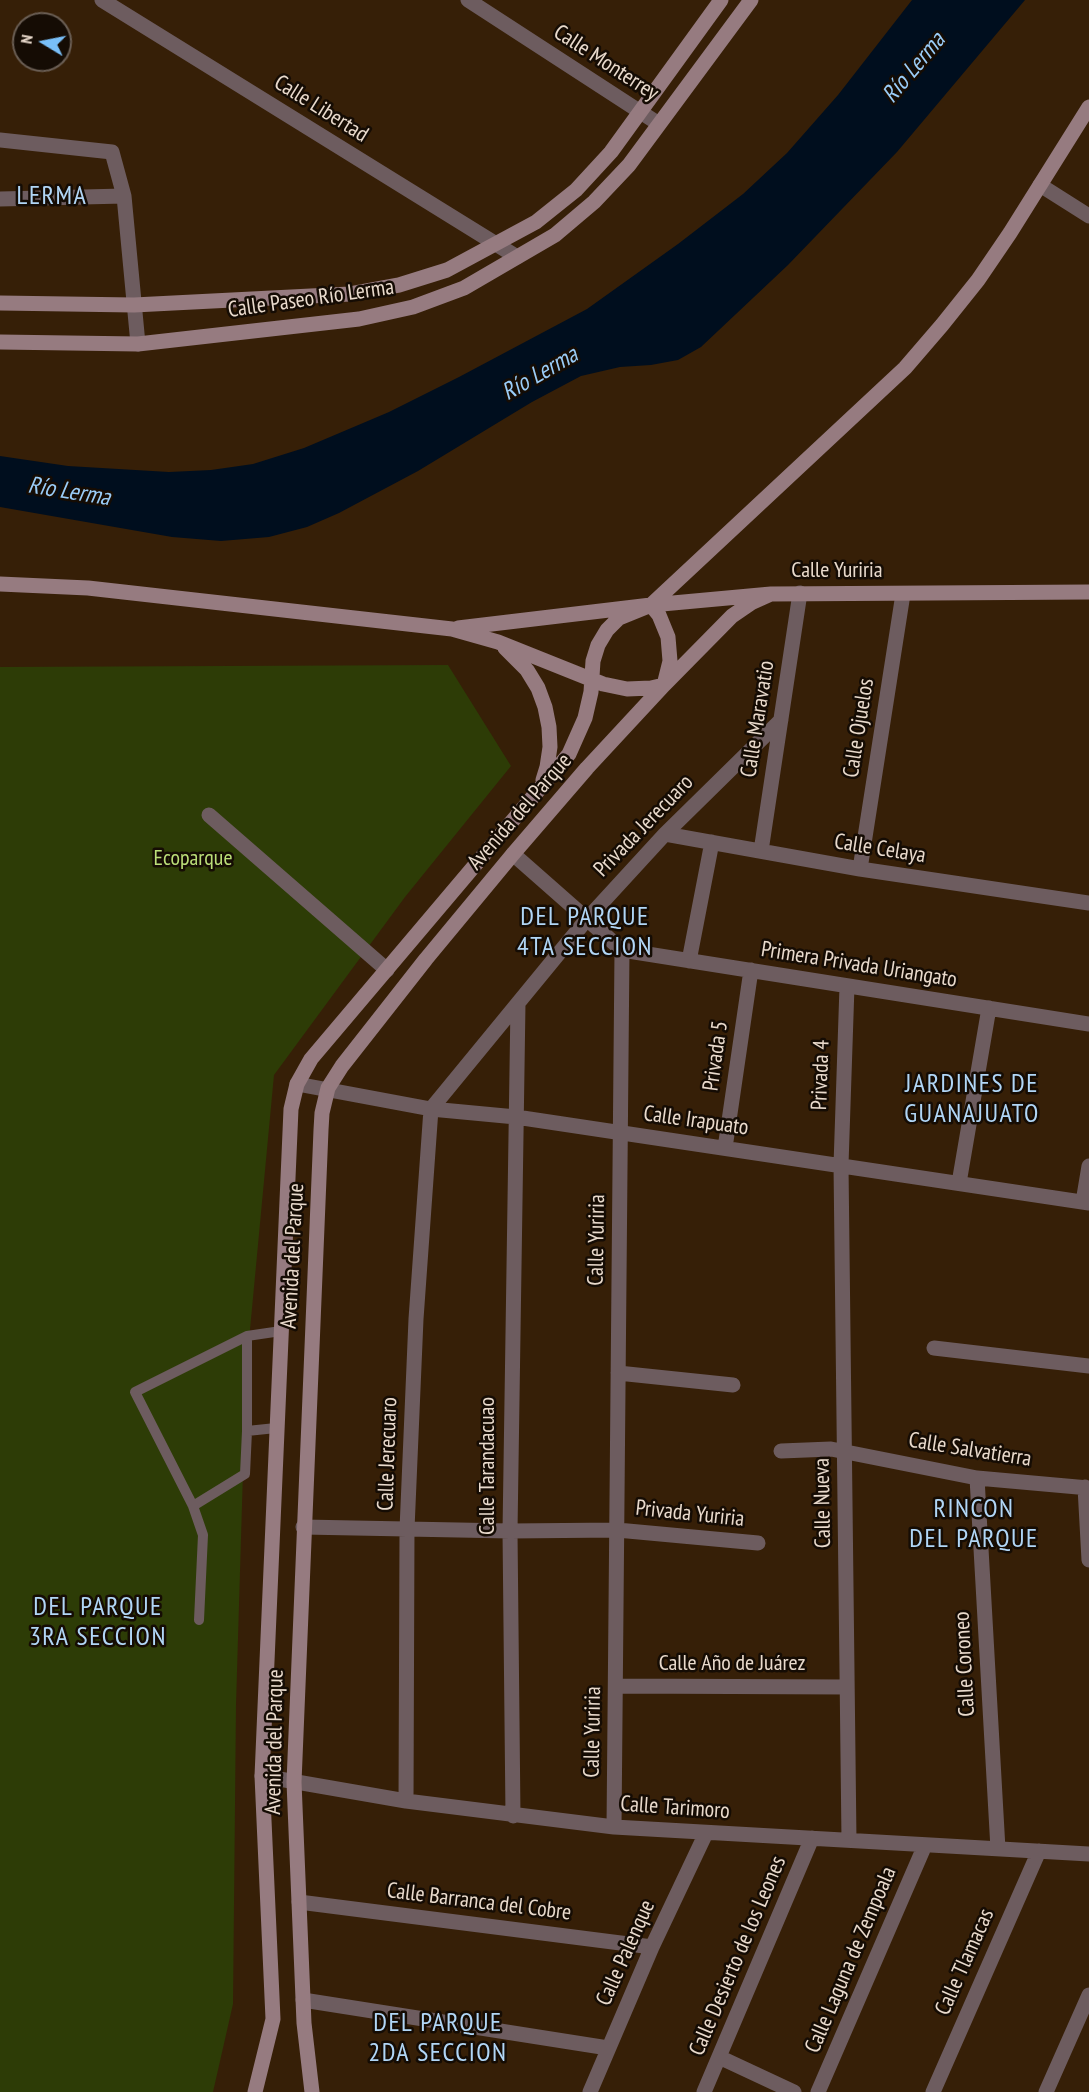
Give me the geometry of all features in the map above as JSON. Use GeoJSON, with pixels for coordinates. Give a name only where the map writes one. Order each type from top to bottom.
{"type":"FeatureCollection","features":[{"type":"Feature","properties":{"kind":"street","name":"Calle Monterrey"},"geometry":{"type":"LineString","coordinates":[[468,0],[659,124]]}},
{"type":"Feature","properties":{"kind":"street","name":"Calle Paseo Río Lerma"},"geometry":{"type":"LineString","coordinates":[[0,303],[134,306],[350,294],[399,285],[447,270],[536,222],[576,190],[611,152],[721,0]]}},
{"type":"Feature","properties":{"kind":"street","name":"Calle Paseo Río Lerma"},"geometry":{"type":"LineString","coordinates":[[0,342],[138,344],[359,319],[412,307],[464,288],[555,235],[594,202],[629,165],[751,0]]}},
{"type":"Feature","properties":{"kind":"street","name":"Calle Libertad"},"geometry":{"type":"LineString","coordinates":[[107,1],[517,257]]}},
{"type":"Feature","properties":{"kind":"street"},"geometry":{"type":"LineString","coordinates":[[0,584],[88,588],[452,629],[498,642],[615,687],[627,689],[664,685],[669,661],[668,637],[659,615],[651,605],[905,368],[978,280],[1089,107]]}},
{"type":"Feature","properties":{"kind":"street"},"geometry":{"type":"LineString","coordinates":[[0,140],[112,152],[124,196],[138,344]]}},
{"type":"Feature","properties":{"kind":"street"},"geometry":{"type":"LineString","coordinates":[[1040,185],[1089,216]]}},
{"type":"Feature","properties":{"kind":"street"},"geometry":{"type":"LineString","coordinates":[[0,199],[124,196]]}},
{"type":"Feature","properties":{"kind":"street","name":"Calle Yuriria"},"geometry":{"type":"LineString","coordinates":[[452,629],[651,605],[771,594],[1089,592]]}},
{"type":"Feature","properties":{"kind":"street","name":"Calle Maravatio"},"geometry":{"type":"LineString","coordinates":[[761,851],[800,593]]}},
{"type":"Feature","properties":{"kind":"street","name":"Avenida del Parque"},"geometry":{"type":"LineString","coordinates":[[312,2092],[303,2000],[294,1782],[321,1130],[322,1113],[328,1088],[342,1066],[426,959],[513,854],[664,685],[732,616],[751,603],[771,594]]}},
{"type":"Feature","properties":{"kind":"street","name":"Calle Ojuelos"},"geometry":{"type":"LineString","coordinates":[[860,869],[903,594]]}},
{"type":"Feature","properties":{"kind":"street","name":"Avenida del Parque"},"geometry":{"type":"LineString","coordinates":[[255,2092],[273,2019],[262,1776],[291,1109],[297,1083],[312,1059],[569,754],[588,705],[592,661],[598,645],[607,630],[619,618],[651,605]]}},
{"type":"Feature","properties":{"kind":"street"},"geometry":{"type":"LineString","coordinates":[[498,642],[527,670],[538,688],[545,707],[550,747],[541,787]]}},
{"type":"Feature","properties":{"kind":"street","name":"Privada Jerecuaro"},"geometry":{"type":"LineString","coordinates":[[431,1109],[587,919],[665,834],[781,720]]}},
{"type":"Feature","properties":{"kind":"street"},"geometry":{"type":"LineString","coordinates":[[208,815],[387,970]]}},
{"type":"Feature","properties":{"kind":"street","name":"Calle Celaya"},"geometry":{"type":"LineString","coordinates":[[665,834],[860,869],[1089,903]]}},
{"type":"Feature","properties":{"kind":"street"},"geometry":{"type":"LineString","coordinates":[[689,961],[712,842]]}},
{"type":"Feature","properties":{"kind":"street"},"geometry":{"type":"LineString","coordinates":[[513,854],[622,950]]}},
{"type":"Feature","properties":{"kind":"street","name":"Calle Yuriria"},"geometry":{"type":"LineString","coordinates":[[614,1827],[622,950]]}},
{"type":"Feature","properties":{"kind":"street","name":"Primera Privada Uriangato"},"geometry":{"type":"LineString","coordinates":[[622,950],[1089,1023]]}},
{"type":"Feature","properties":{"kind":"street","name":"Privada 5"},"geometry":{"type":"LineString","coordinates":[[725,1148],[751,970]]}},
{"type":"Feature","properties":{"kind":"street","name":"Privada 4"},"geometry":{"type":"LineString","coordinates":[[841,1165],[847,986]]}},
{"type":"Feature","properties":{"kind":"street","name":"Calle Tarandacuao"},"geometry":{"type":"LineString","coordinates":[[513,1816],[510,1531],[518,1003]]}},
{"type":"Feature","properties":{"kind":"street"},"geometry":{"type":"LineString","coordinates":[[958,1183],[989,1008]]}},
{"type":"Feature","properties":{"kind":"street","name":"Calle Irapuato"},"geometry":{"type":"LineString","coordinates":[[297,1083],[431,1109],[516,1117],[1086,1202]]}},
{"type":"Feature","properties":{"kind":"street","name":"Calle Jerecuaro"},"geometry":{"type":"LineString","coordinates":[[406,1801],[407,1529],[416,1319],[431,1109]]}},
{"type":"Feature","properties":{"kind":"street","name":"Calle Nueva"},"geometry":{"type":"LineString","coordinates":[[841,1165],[849,1840]]}},
{"type":"Feature","properties":{"kind":"street"},"geometry":{"type":"LineString","coordinates":[[1086,1202],[1089,1166]]}},
{"type":"Feature","properties":{"kind":"street"},"geometry":{"type":"LineString","coordinates":[[934,1348],[1089,1366]]}},
{"type":"Feature","properties":{"kind":"street"},"geometry":{"type":"LineString","coordinates":[[618,1373],[733,1385]]}},
{"type":"Feature","properties":{"kind":"street","name":"Calle Salvatierra"},"geometry":{"type":"LineString","coordinates":[[781,1451],[814,1448],[844,1451],[977,1478],[1087,1487]]}},
{"type":"Feature","properties":{"kind":"street","name":"Calle Coroneo"},"geometry":{"type":"LineString","coordinates":[[977,1478],[998,1849]]}},
{"type":"Feature","properties":{"kind":"street"},"geometry":{"type":"LineString","coordinates":[[1087,1487],[1089,1560]]}},
{"type":"Feature","properties":{"kind":"street"},"geometry":{"type":"LineString","coordinates":[[303,1527],[510,1531],[617,1530]]}},
{"type":"Feature","properties":{"kind":"street","name":"Privada Yuriria"},"geometry":{"type":"LineString","coordinates":[[617,1530],[758,1543]]}},
{"type":"Feature","properties":{"kind":"street","name":"Calle Año de Juárez"},"geometry":{"type":"LineString","coordinates":[[616,1686],[847,1687]]}},
{"type":"Feature","properties":{"kind":"street","name":"Calle Tarimoro"},"geometry":{"type":"LineString","coordinates":[[262,1776],[406,1801],[614,1827],[1089,1854]]}},
{"type":"Feature","properties":{"kind":"street","name":"Calle Palenque"},"geometry":{"type":"LineString","coordinates":[[590,2092],[652,1947],[706,1833]]}},
{"type":"Feature","properties":{"kind":"street","name":"Calle Desierto de los Leones"},"geometry":{"type":"LineString","coordinates":[[704,2092],[813,1838]]}},
{"type":"Feature","properties":{"kind":"street","name":"Calle Laguna de Zempoala"},"geometry":{"type":"LineString","coordinates":[[818,2092],[925,1845]]}},
{"type":"Feature","properties":{"kind":"street","name":"Calle Tlamacas"},"geometry":{"type":"LineString","coordinates":[[933,2092],[1039,1851]]}},
{"type":"Feature","properties":{"kind":"street","name":"Calle Barranca del Cobre"},"geometry":{"type":"LineString","coordinates":[[299,1902],[652,1947]]}},
{"type":"Feature","properties":{"kind":"street"},"geometry":{"type":"LineString","coordinates":[[1046,2092],[1089,1995]]}},
{"type":"Feature","properties":{"kind":"street"},"geometry":{"type":"LineString","coordinates":[[303,2000],[608,2048]]}},
{"type":"Feature","properties":{"kind":"street"},"geometry":{"type":"LineString","coordinates":[[719,2057],[794,2092]]}},
{"type":"Feature","properties":{"kind":"lane"},"geometry":{"type":"LineString","coordinates":[[199,1620],[203,1535],[193,1506],[135,1392],[247,1336],[280,1331]]}},
{"type":"Feature","properties":{"kind":"lane"},"geometry":{"type":"LineString","coordinates":[[193,1506],[245,1474],[247,1336]]}},
{"type":"Feature","properties":{"kind":"lane"},"geometry":{"type":"LineString","coordinates":[[247,1431],[276,1428]]}},
{"type":"Feature","properties":{"kind":"green space","name":"Ecoparque"},"geometry":{"type":"Polygon","coordinates":[[[448,665],[511,766],[405,897],[274,1075],[246,1372],[236,1705],[233,2004],[213,2092],[0,2092],[0,667],[448,665]]]}},
{"type":"Feature","properties":{"kind":"water","name":"Río Lerma"},"geometry":{"type":"Polygon","coordinates":[[[912,0],[1025,0],[897,152],[788,265],[701,347],[678,360],[620,367],[581,376],[532,402],[418,471],[339,513],[307,527],[269,537],[221,541],[172,537],[0,507],[0,456],[68,466],[169,472],[211,470],[253,464],[304,448],[389,412],[587,309],[743,194],[787,153],[838,95],[912,0]]]}},
{"type":"Feature","properties":{"kind":"district","name":"LERMA"},"geometry":{"type":"Point","coordinates":[52,197]}},
{"type":"Feature","properties":{"kind":"district","name":"DEL PARQUE 4TA SECCION"},"geometry":{"type":"Point","coordinates":[585,933]}},
{"type":"Feature","properties":{"kind":"district","name":"JARDINES DE GUANAJUATO"},"geometry":{"type":"Point","coordinates":[972,1100]}},
{"type":"Feature","properties":{"kind":"district","name":"RINCON DEL PARQUE"},"geometry":{"type":"Point","coordinates":[974,1525]}},
{"type":"Feature","properties":{"kind":"district","name":"DEL PARQUE 3RA SECCION"},"geometry":{"type":"Point","coordinates":[98,1623]}},
{"type":"Feature","properties":{"kind":"district","name":"DEL PARQUE 2DA SECCION"},"geometry":{"type":"Point","coordinates":[438,2039]}}]}
